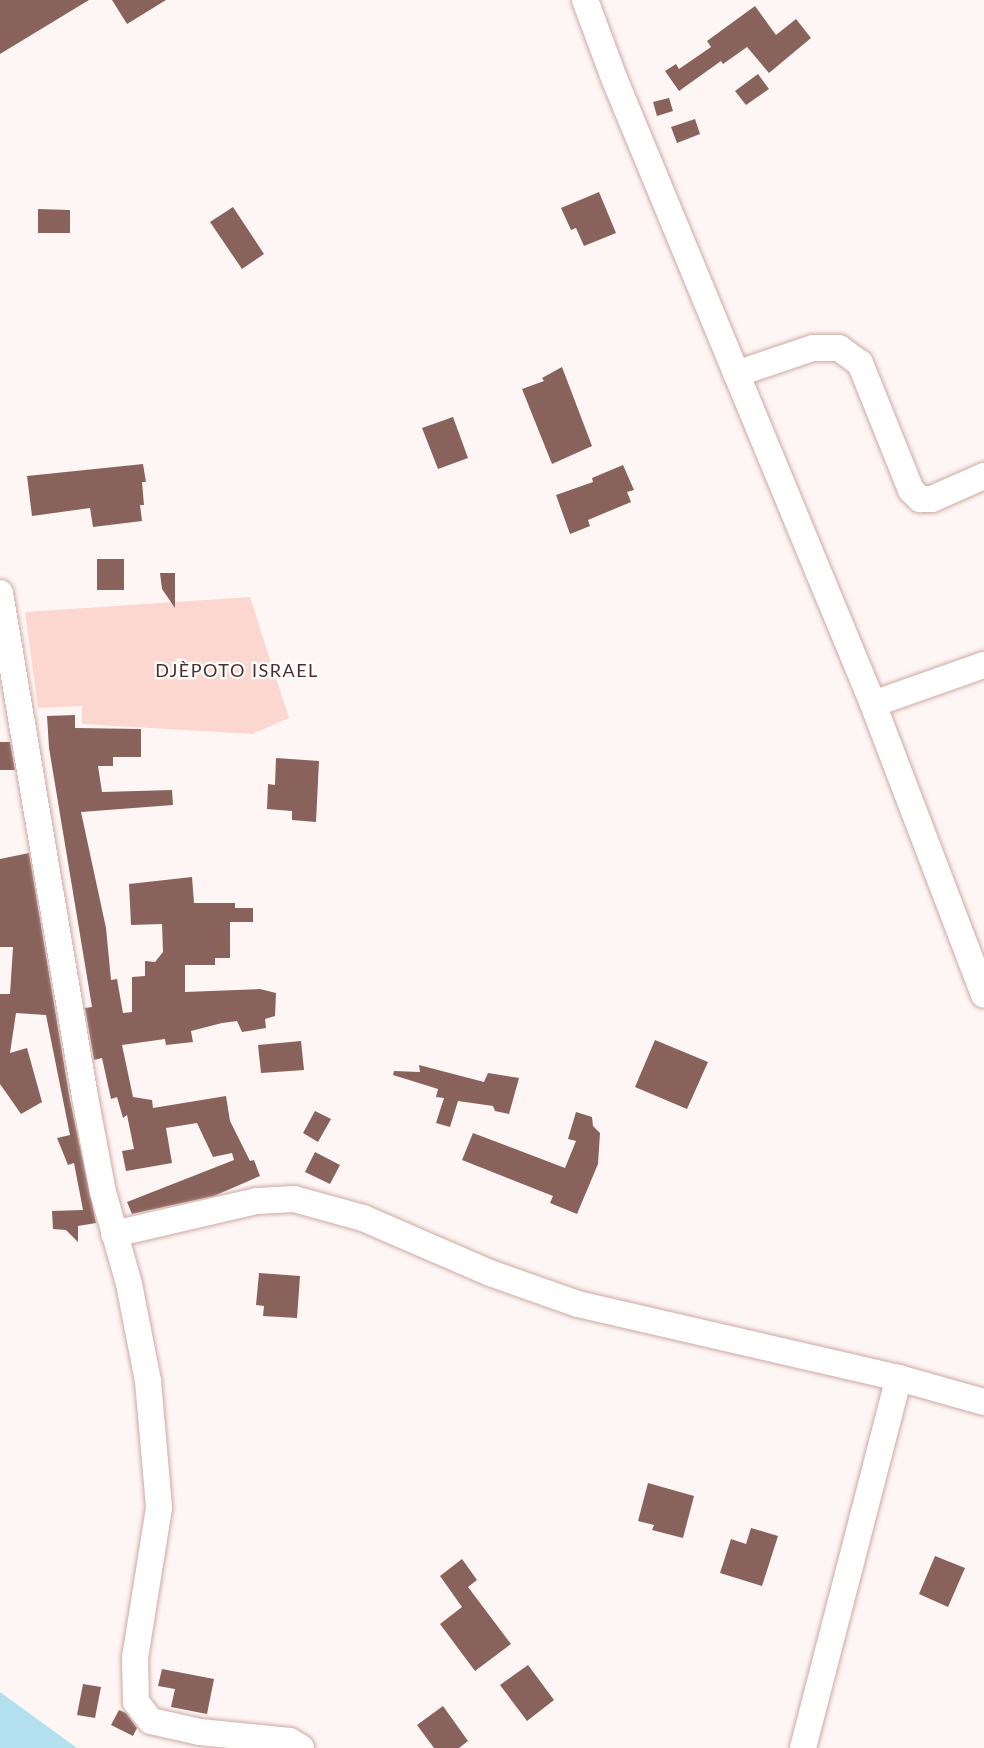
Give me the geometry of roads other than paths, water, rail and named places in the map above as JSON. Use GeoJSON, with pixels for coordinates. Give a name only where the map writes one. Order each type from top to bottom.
{"type":"FeatureCollection","features":[{"type":"Feature","properties":{"kind":"street"},"geometry":{"type":"LineString","coordinates":[[585,0],[736,374],[873,704],[984,995]]}},
{"type":"Feature","properties":{"kind":"street"},"geometry":{"type":"LineString","coordinates":[[736,374],[813,348],[839,348],[860,363],[911,490],[920,500],[932,499],[984,476]]}},
{"type":"Feature","properties":{"kind":"street"},"geometry":{"type":"LineString","coordinates":[[0,593],[10,713],[103,1192],[129,1284],[148,1381],[159,1508],[135,1658],[136,1702],[151,1721],[200,1732],[290,1741],[301,1748]]}},
{"type":"Feature","properties":{"kind":"street"},"geometry":{"type":"LineString","coordinates":[[873,704],[984,665]]}},
{"type":"Feature","properties":{"kind":"street"},"geometry":{"type":"LineString","coordinates":[[114,1234],[257,1201],[294,1199],[363,1218],[490,1273],[578,1304],[899,1378],[984,1402]]}},
{"type":"Feature","properties":{"kind":"street"},"geometry":{"type":"LineString","coordinates":[[803,1748],[899,1378]]}},
{"type":"Feature","properties":{"kind":"water"},"geometry":{"type":"Polygon","coordinates":[[[0,1692],[77,1748],[0,1748],[0,1692]]]}},
{"type":"Feature","properties":{"kind":"district","name":"DJÈPOTO ISRAEL"},"geometry":{"type":"Point","coordinates":[237,670]}}]}
